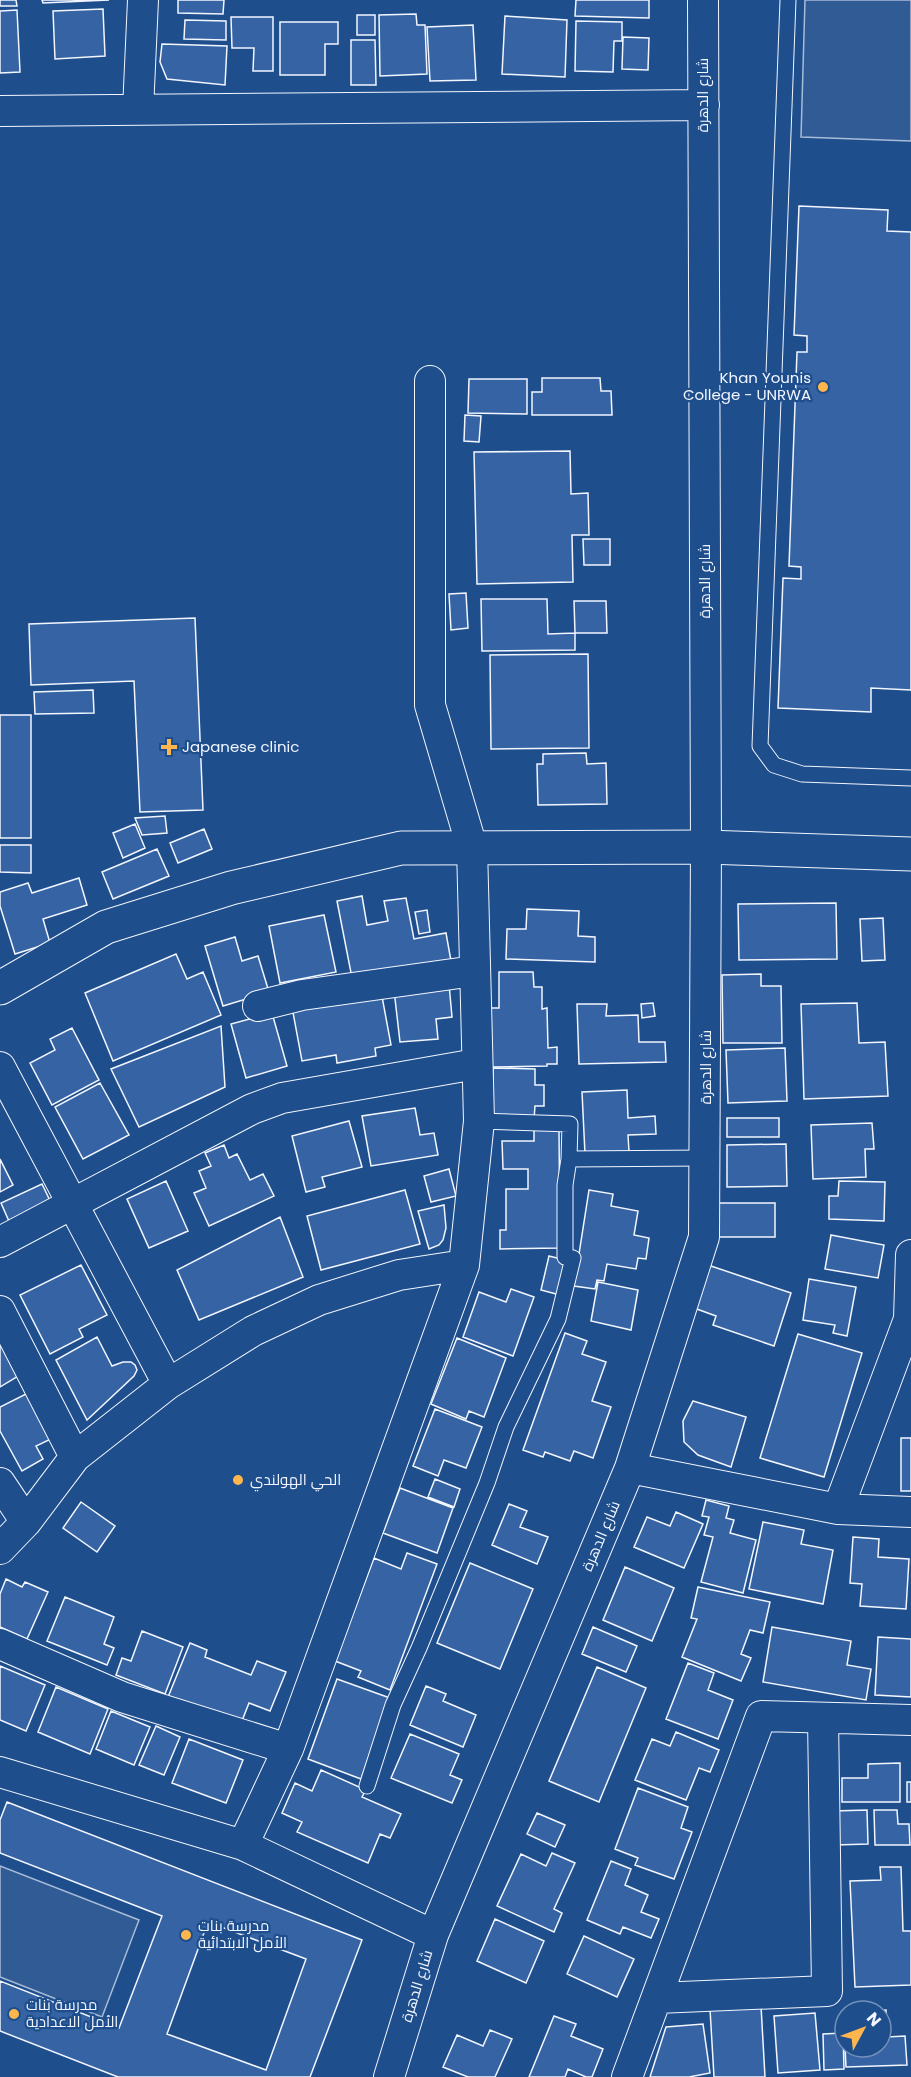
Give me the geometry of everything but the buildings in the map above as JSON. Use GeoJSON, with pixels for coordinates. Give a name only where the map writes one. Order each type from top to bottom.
{"type":"FeatureCollection","features":[{"type":"Feature","properties":{"kind":"street"},"geometry":{"type":"LineString","coordinates":[[138,110],[143,0]]}},
{"type":"Feature","properties":{"kind":"street","name":"شارع الدهرة"},"geometry":{"type":"LineString","coordinates":[[389,2077],[433,1935],[630,1468],[704,1237],[706,847],[703,0]]}},
{"type":"Feature","properties":{"kind":"street"},"geometry":{"type":"LineString","coordinates":[[0,111],[704,105]]}},
{"type":"Feature","properties":{"kind":"street"},"geometry":{"type":"LineString","coordinates":[[243,1845],[288,1749],[464,1265],[479,1121],[472,847],[430,705],[430,381]]}},
{"type":"Feature","properties":{"kind":"street"},"geometry":{"type":"LineString","coordinates":[[0,988],[106,927],[231,888],[401,848],[706,847],[911,854]]}},
{"type":"Feature","properties":{"kind":"street"},"geometry":{"type":"LineString","coordinates":[[258,1006],[302,995],[474,971]]}},
{"type":"Feature","properties":{"kind":"street"},"geometry":{"type":"LineString","coordinates":[[0,1242],[252,1109],[282,1098],[476,1064]]}},
{"type":"Feature","properties":{"kind":"street"},"geometry":{"type":"LineString","coordinates":[[0,1067],[168,1384]]}},
{"type":"Feature","properties":{"kind":"street"},"geometry":{"type":"LineString","coordinates":[[838,1509],[910,1319],[911,1255]]}},
{"type":"Feature","properties":{"kind":"street"},"geometry":{"type":"LineString","coordinates":[[0,1549],[26,1522],[75,1457],[168,1384],[253,1330],[319,1300],[399,1275],[464,1265]]}},
{"type":"Feature","properties":{"kind":"street"},"geometry":{"type":"LineString","coordinates":[[0,1311],[75,1457]]}},
{"type":"Feature","properties":{"kind":"street"},"geometry":{"type":"LineString","coordinates":[[630,1468],[838,1509],[911,1512]]}},
{"type":"Feature","properties":{"kind":"street"},"geometry":{"type":"LineString","coordinates":[[0,1483],[26,1522]]}},
{"type":"Feature","properties":{"kind":"street"},"geometry":{"type":"LineString","coordinates":[[0,1644],[122,1696],[288,1749]]}},
{"type":"Feature","properties":{"kind":"street"},"geometry":{"type":"LineString","coordinates":[[627,2077],[762,1716],[911,1720]]}},
{"type":"Feature","properties":{"kind":"street"},"geometry":{"type":"LineString","coordinates":[[657,1998],[827,1991],[823,1718]]}},
{"type":"Feature","properties":{"kind":"street"},"geometry":{"type":"LineString","coordinates":[[0,1772],[243,1845],[433,1935]]}},
{"type":"Feature","properties":{"kind":"lane"},"geometry":{"type":"LineString","coordinates":[[788,0],[760,746],[774,765],[802,774],[911,778]]}},
{"type":"Feature","properties":{"kind":"lane"},"geometry":{"type":"LineString","coordinates":[[367,1786],[393,1705],[487,1483],[506,1426],[558,1319],[573,1258],[565,1257],[565,1185],[569,1159],[570,1125],[479,1121]]}},
{"type":"Feature","properties":{"kind":"lane"},"geometry":{"type":"LineString","coordinates":[[569,1159],[705,1158]]}},
{"type":"Feature","properties":{"kind":"shaded area"},"geometry":{"type":"Polygon","coordinates":[[[805,0],[911,0],[911,141],[801,137],[805,0]]]}},
{"type":"Feature","properties":{"kind":"shaded area"},"geometry":{"type":"Polygon","coordinates":[[[0,1866],[139,1920],[102,2017],[0,1977],[0,1866]]]}},
{"type":"Feature","properties":{"kind":"place","name":"Khan Younis College - UNRWA"},"geometry":{"type":"Point","coordinates":[823,387]}},
{"type":"Feature","properties":{"kind":"place","name":"Japanese clinic"},"geometry":{"type":"Point","coordinates":[169,747]}},
{"type":"Feature","properties":{"kind":"place","name":"الحي الهولندي"},"geometry":{"type":"Point","coordinates":[238,1480]}},
{"type":"Feature","properties":{"kind":"place","name":"مدرسة بنات الأمل الابتدائية"},"geometry":{"type":"Point","coordinates":[186,1935]}},
{"type":"Feature","properties":{"kind":"place","name":"مدرسة بنات الأمل الاعدادية"},"geometry":{"type":"Point","coordinates":[14,2014]}}]}
